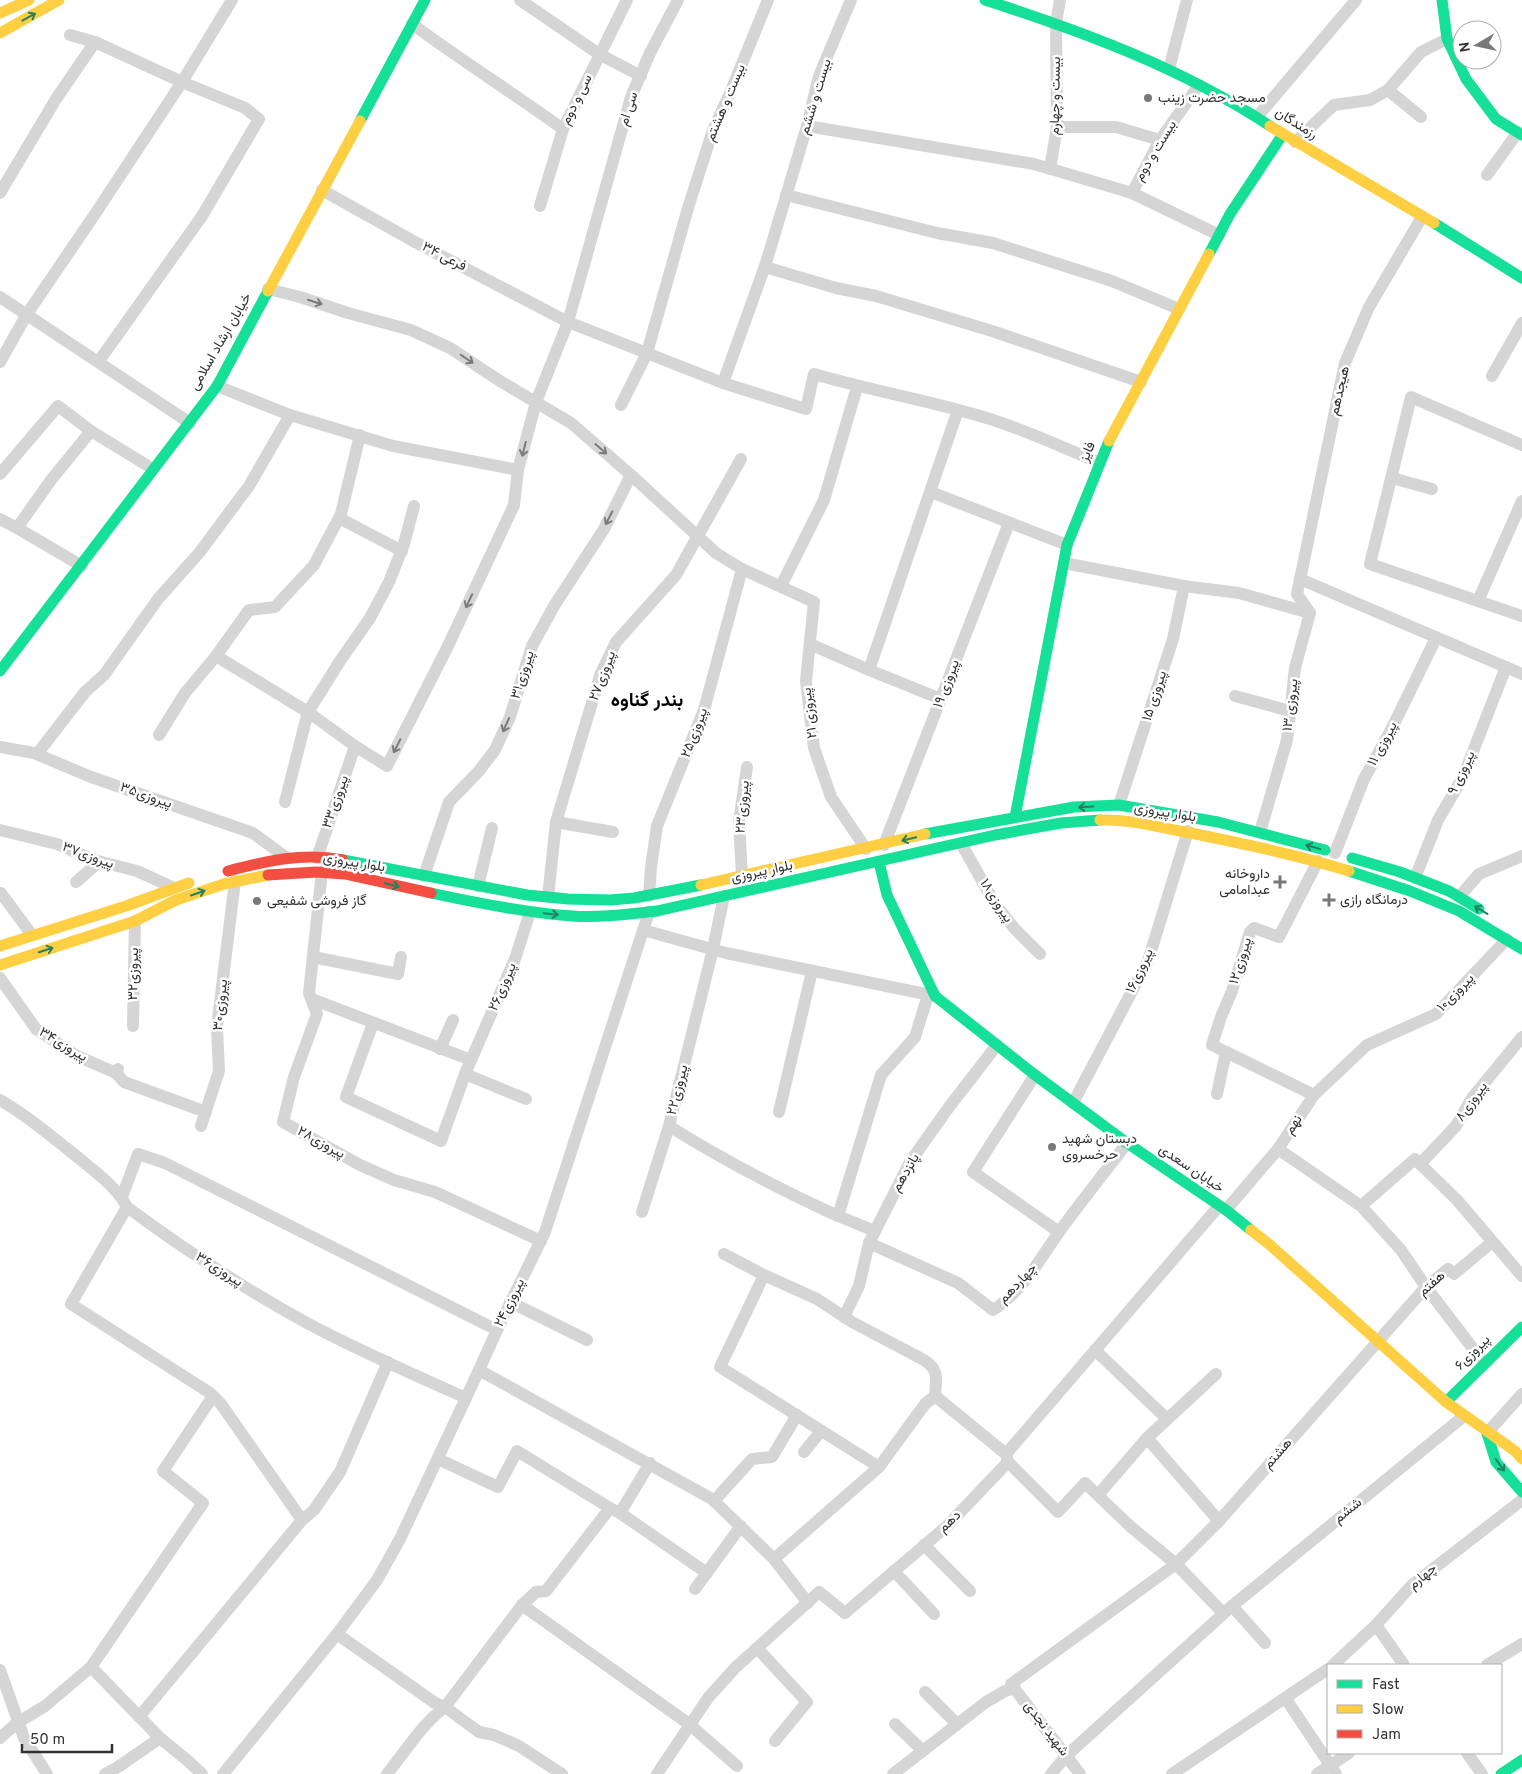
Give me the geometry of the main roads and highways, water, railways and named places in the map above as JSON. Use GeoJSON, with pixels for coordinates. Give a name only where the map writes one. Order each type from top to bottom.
{"type":"FeatureCollection","features":[{"type":"Feature","properties":{"kind":"place","name":"مسجد حضرت زینب"},"geometry":{"type":"Point","coordinates":[1148,98]}},
{"type":"Feature","properties":{"kind":"place","name":"داروخانه عبدامامی"},"geometry":{"type":"Point","coordinates":[1280,882]}},
{"type":"Feature","properties":{"kind":"place","name":"درمانگاه رازی"},"geometry":{"type":"Point","coordinates":[1329,900]}},
{"type":"Feature","properties":{"kind":"place","name":"گاز فروشی شفیعی"},"geometry":{"type":"Point","coordinates":[257,901]}},
{"type":"Feature","properties":{"kind":"place","name":"دبستان شهید حرخسروی"},"geometry":{"type":"Point","coordinates":[1052,1147]}},
{"type":"Feature","properties":{"kind":"district","name":"بندر گناوه"},"geometry":{"type":"Point","coordinates":[647,701]}}]}
